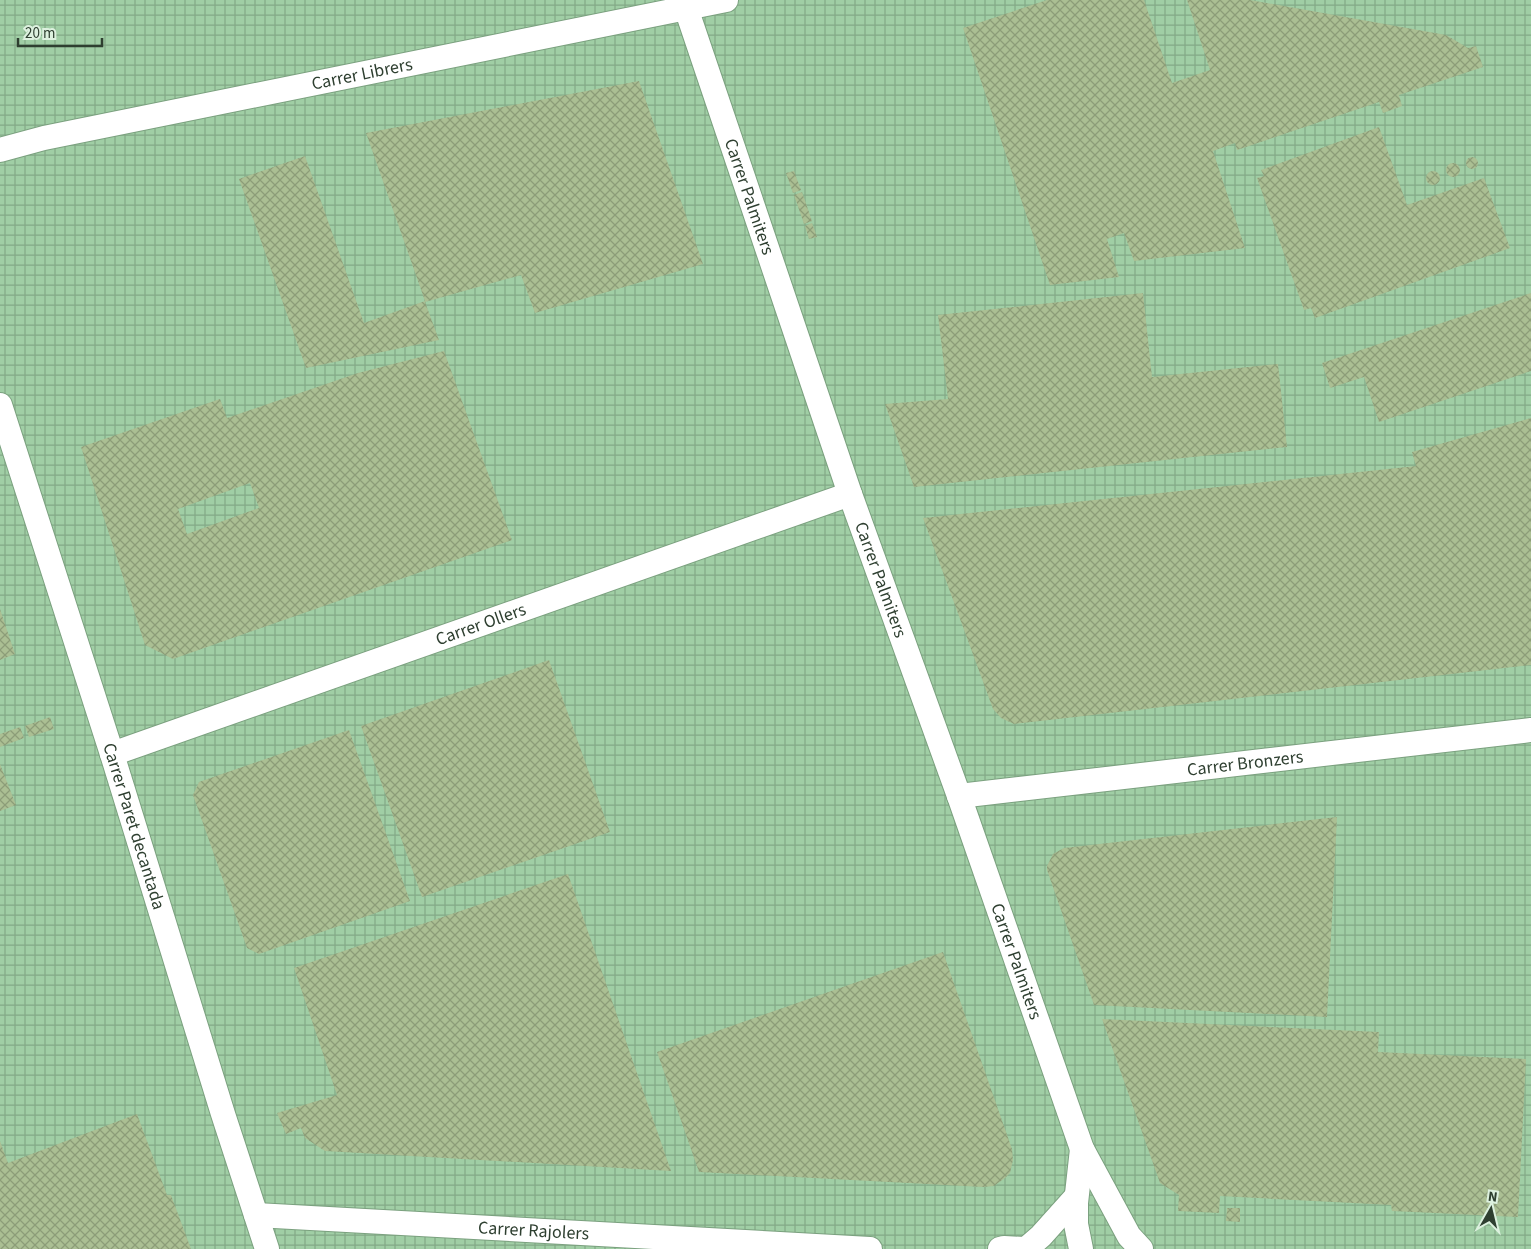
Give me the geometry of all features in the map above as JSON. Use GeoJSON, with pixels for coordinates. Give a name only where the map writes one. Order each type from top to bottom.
{"type":"FeatureCollection","features":[{"type":"Feature","properties":{"kind":"street","name":"Carrer Librers"},"geometry":{"type":"LineString","coordinates":[[0,150],[44,138],[726,0]]}},
{"type":"Feature","properties":{"kind":"street","name":"Carrer Palmiters"},"geometry":{"type":"LineString","coordinates":[[686,8],[850,494],[959,796],[1082,1149],[1129,1236],[1141,1249]]}},
{"type":"Feature","properties":{"kind":"street","name":"Carrer Paret decantada"},"geometry":{"type":"LineString","coordinates":[[0,405],[112,754],[223,1114],[267,1249]]}},
{"type":"Feature","properties":{"kind":"street","name":"Carrer Ollers"},"geometry":{"type":"LineString","coordinates":[[112,754],[850,494]]}},
{"type":"Feature","properties":{"kind":"street","name":"Carrer Bronzers"},"geometry":{"type":"LineString","coordinates":[[959,796],[1531,730]]}},
{"type":"Feature","properties":{"kind":"street","name":"Carrer Palmiters"},"geometry":{"type":"LineString","coordinates":[[1081,1249],[1076,1224],[1076,1197],[1082,1149]]}},
{"type":"Feature","properties":{"kind":"street"},"geometry":{"type":"LineString","coordinates":[[1000,1249],[1025,1249],[1041,1236],[1076,1197]]}},
{"type":"Feature","properties":{"kind":"street","name":"Carrer Rajolers"},"geometry":{"type":"LineString","coordinates":[[256,1215],[870,1249]]}},
{"type":"Feature","properties":{"kind":"shaded area"},"geometry":{"type":"Polygon","coordinates":[[[0,0],[1531,0],[1531,1249],[0,1249],[0,0]]]}},
{"type":"Feature","properties":{"kind":"building"},"geometry":{"type":"Polygon","coordinates":[[[1047,0],[1144,0],[1172,83],[1210,70],[1187,0],[1250,0],[1446,35],[1468,48],[1476,46],[1483,67],[1399,95],[1402,106],[1383,113],[1379,102],[1237,150],[1235,143],[1213,151],[1245,248],[1134,261],[1124,233],[1107,239],[1119,277],[1050,285],[963,28],[1047,0]]]}},
{"type":"Feature","properties":{"kind":"building"},"geometry":{"type":"Polygon","coordinates":[[[639,81],[703,264],[535,313],[521,275],[425,302],[439,340],[306,368],[239,179],[305,156],[364,323],[425,301],[366,133],[639,81]]]}},
{"type":"Feature","properties":{"kind":"building"},"geometry":{"type":"Polygon","coordinates":[[[1379,127],[1407,205],[1484,178],[1510,248],[1315,318],[1311,308],[1304,310],[1257,178],[1264,176],[1261,170],[1379,127]]]}},
{"type":"Feature","properties":{"kind":"building"},"geometry":{"type":"Polygon","coordinates":[[[1470,157],[1474,157],[1478,163],[1474,169],[1470,169],[1466,165],[1466,161],[1470,157]]]}},
{"type":"Feature","properties":{"kind":"building"},"geometry":{"type":"Polygon","coordinates":[[[1453,163],[1458,165],[1460,170],[1458,175],[1453,177],[1448,175],[1446,170],[1448,165],[1453,163]]]}},
{"type":"Feature","properties":{"kind":"building"},"geometry":{"type":"Polygon","coordinates":[[[794,171],[801,190],[793,193],[786,173],[794,171]]]}},
{"type":"Feature","properties":{"kind":"building"},"geometry":{"type":"Polygon","coordinates":[[[1433,171],[1438,173],[1440,178],[1438,183],[1433,185],[1428,183],[1426,178],[1428,173],[1433,171]]]}},
{"type":"Feature","properties":{"kind":"building"},"geometry":{"type":"Polygon","coordinates":[[[802,192],[812,221],[804,224],[794,195],[802,192]]]}},
{"type":"Feature","properties":{"kind":"building"},"geometry":{"type":"Polygon","coordinates":[[[812,223],[817,237],[809,239],[805,226],[812,223]]]}},
{"type":"Feature","properties":{"kind":"building"},"geometry":{"type":"Polygon","coordinates":[[[1143,293],[1152,377],[1278,364],[1287,447],[914,487],[885,404],[948,399],[938,315],[1143,293]]]}},
{"type":"Feature","properties":{"kind":"building"},"geometry":{"type":"Polygon","coordinates":[[[1531,293],[1531,371],[1379,422],[1364,377],[1330,388],[1322,363],[1531,293]]]}},
{"type":"Feature","properties":{"kind":"building"},"geometry":{"type":"Polygon","coordinates":[[[444,351],[512,540],[173,659],[145,645],[81,447],[220,399],[227,418],[358,373],[444,351]],[[250,483],[178,509],[187,534],[259,508],[250,483]]]}},
{"type":"Feature","properties":{"kind":"building"},"geometry":{"type":"Polygon","coordinates":[[[1531,418],[1531,665],[1014,724],[1001,718],[993,709],[923,518],[1416,466],[1412,452],[1531,418]]]}},
{"type":"Feature","properties":{"kind":"building"},"geometry":{"type":"Polygon","coordinates":[[[0,609],[15,654],[0,660],[0,609]]]}},
{"type":"Feature","properties":{"kind":"building"},"geometry":{"type":"Polygon","coordinates":[[[549,660],[610,832],[422,897],[361,726],[549,660]]]}},
{"type":"Feature","properties":{"kind":"building"},"geometry":{"type":"Polygon","coordinates":[[[50,717],[54,729],[29,737],[25,726],[50,717]]]}},
{"type":"Feature","properties":{"kind":"building"},"geometry":{"type":"Polygon","coordinates":[[[20,727],[24,738],[0,747],[0,734],[20,727]]]}},
{"type":"Feature","properties":{"kind":"building"},"geometry":{"type":"Polygon","coordinates":[[[349,730],[410,901],[259,954],[247,948],[193,795],[199,782],[349,730]]]}},
{"type":"Feature","properties":{"kind":"building"},"geometry":{"type":"Polygon","coordinates":[[[0,764],[16,805],[0,811],[0,764]]]}},
{"type":"Feature","properties":{"kind":"building"},"geometry":{"type":"Polygon","coordinates":[[[1337,817],[1327,1017],[1094,1005],[1047,870],[1053,854],[1064,848],[1337,817]]]}},
{"type":"Feature","properties":{"kind":"building"},"geometry":{"type":"Polygon","coordinates":[[[568,874],[671,1171],[325,1151],[305,1138],[301,1128],[286,1134],[277,1113],[337,1095],[294,968],[568,874]]]}},
{"type":"Feature","properties":{"kind":"building"},"geometry":{"type":"Polygon","coordinates":[[[943,952],[1012,1149],[1013,1160],[1010,1173],[1005,1178],[994,1186],[983,1187],[699,1172],[657,1052],[943,952]]]}},
{"type":"Feature","properties":{"kind":"building"},"geometry":{"type":"Polygon","coordinates":[[[1102,1019],[1379,1032],[1378,1052],[1526,1059],[1518,1217],[1392,1211],[1391,1205],[1220,1196],[1219,1213],[1178,1211],[1179,1195],[1160,1183],[1102,1019]]]}},
{"type":"Feature","properties":{"kind":"building"},"geometry":{"type":"Polygon","coordinates":[[[137,1114],[167,1195],[171,1195],[191,1249],[0,1249],[0,1141],[8,1163],[137,1114]]]}},
{"type":"Feature","properties":{"kind":"building"},"geometry":{"type":"Polygon","coordinates":[[[1227,1208],[1240,1208],[1240,1222],[1226,1221],[1227,1208]]]}}]}
